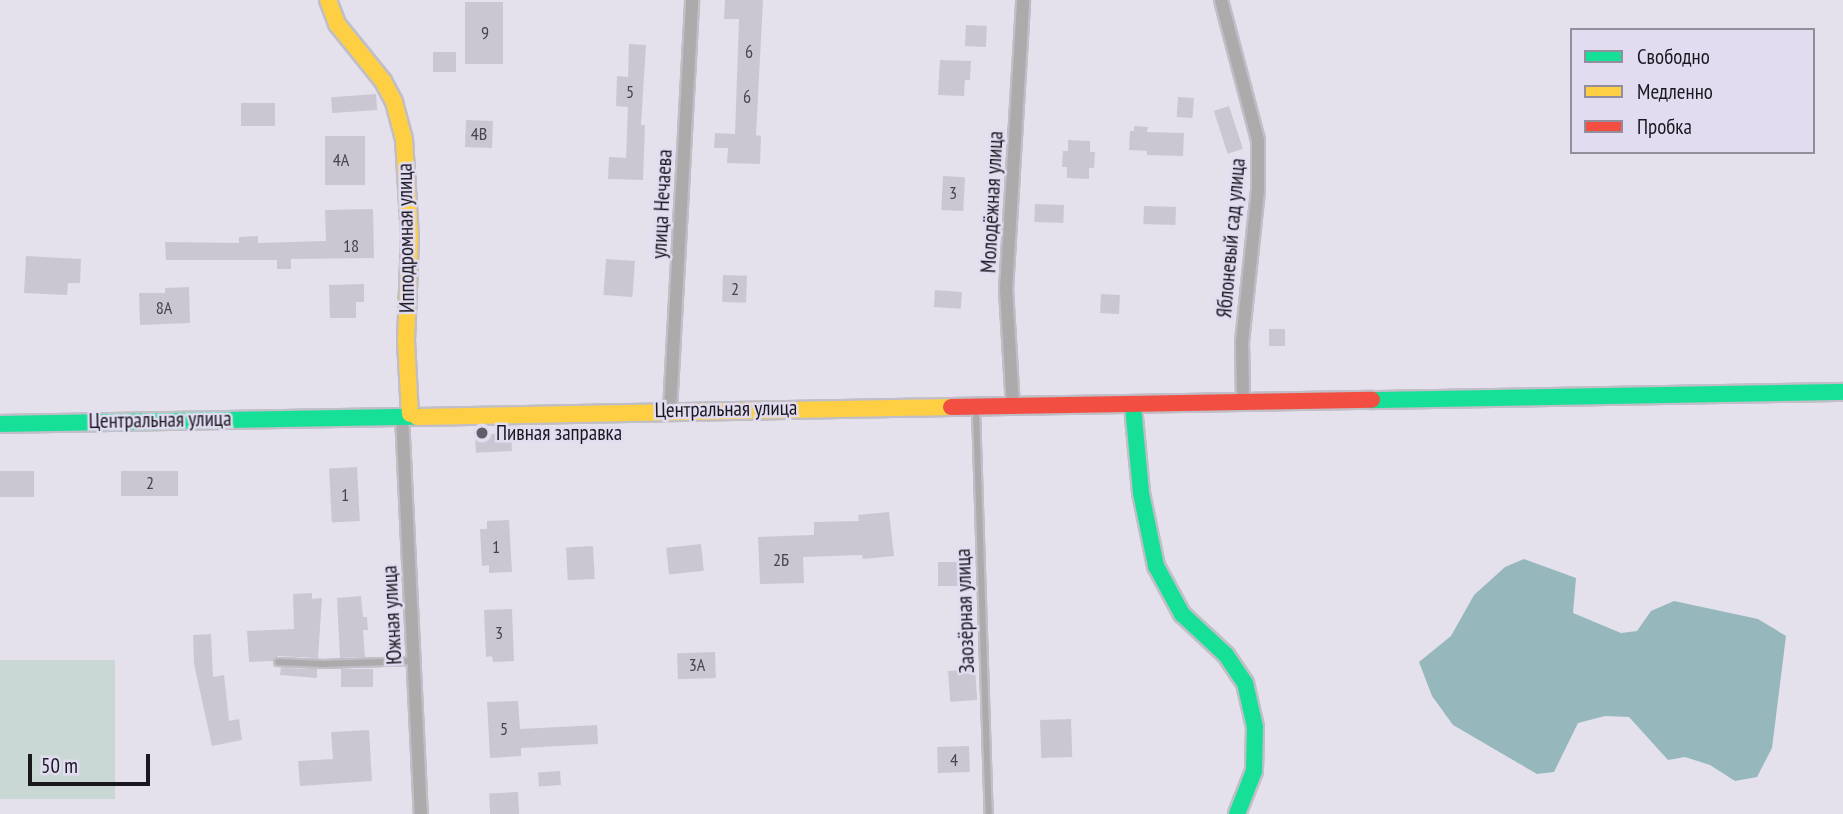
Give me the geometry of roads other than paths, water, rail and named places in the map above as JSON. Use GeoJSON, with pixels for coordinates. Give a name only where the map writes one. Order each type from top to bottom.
{"type":"FeatureCollection","features":[{"type":"Feature","properties":{"kind":"street","name":"Ипподромная улица"},"geometry":{"type":"LineString","coordinates":[[328,0],[337,24],[383,81],[394,102],[404,139],[410,237],[406,414]]}},
{"type":"Feature","properties":{"kind":"street","name":"улица Нечаева"},"geometry":{"type":"LineString","coordinates":[[670,410],[692,0]]}},
{"type":"Feature","properties":{"kind":"street","name":"Молодёжная улица"},"geometry":{"type":"LineString","coordinates":[[1013,407],[1006,290],[1023,0]]}},
{"type":"Feature","properties":{"kind":"street","name":"Яблоневый сад улица"},"geometry":{"type":"LineString","coordinates":[[1221,0],[1258,140],[1258,190],[1242,341],[1243,400]]}},
{"type":"Feature","properties":{"kind":"street","name":"Центральная улица"},"geometry":{"type":"LineString","coordinates":[[0,424],[406,414],[1133,406],[1243,400],[1843,392]]}},
{"type":"Feature","properties":{"kind":"street"},"geometry":{"type":"LineString","coordinates":[[1133,406],[1141,493],[1156,566],[1182,614],[1226,655],[1245,683],[1255,727],[1254,771],[1237,814]]}},
{"type":"Feature","properties":{"kind":"street","name":"Южная улица"},"geometry":{"type":"LineString","coordinates":[[406,414],[421,814]]}},
{"type":"Feature","properties":{"kind":"lane","name":"Заозёрная улица"},"geometry":{"type":"LineString","coordinates":[[976,406],[989,814]]}},
{"type":"Feature","properties":{"kind":"lane"},"geometry":{"type":"LineString","coordinates":[[278,662],[323,664],[414,661]]}},
{"type":"Feature","properties":{"kind":"place","name":"Пивная заправка"},"geometry":{"type":"Point","coordinates":[482,433]}}]}
